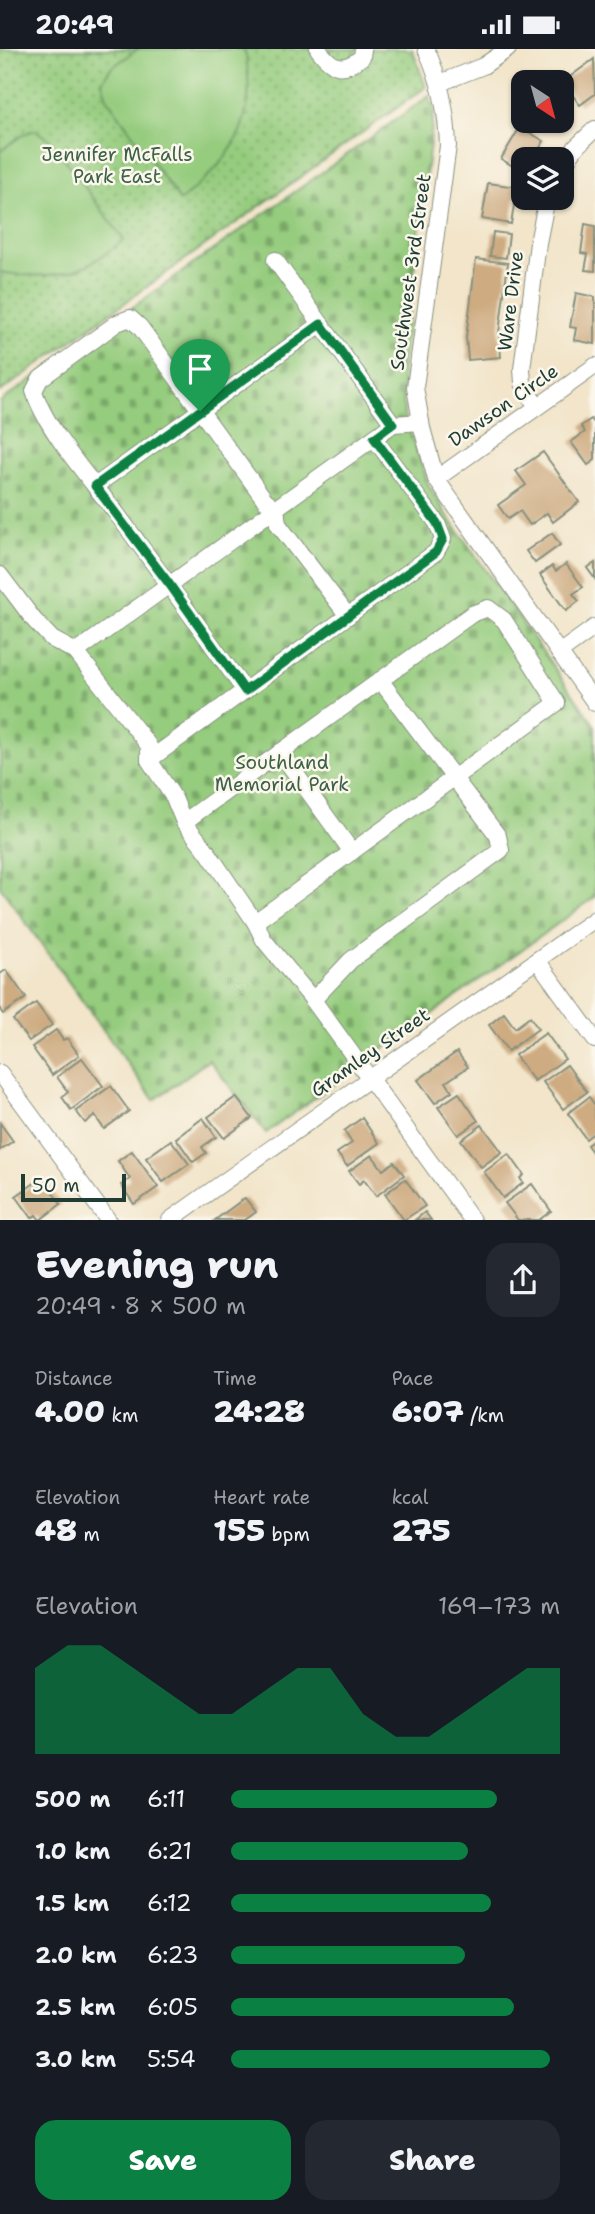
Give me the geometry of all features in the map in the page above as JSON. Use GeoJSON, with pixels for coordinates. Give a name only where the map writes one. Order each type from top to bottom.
{"type":"FeatureCollection","features":[{"type":"Feature","properties":{"kind":"street"},"geometry":{"type":"LineString","coordinates":[[318,49],[326,60],[338,67],[351,66],[362,57],[363,49]]}},
{"type":"Feature","properties":{"kind":"street","name":"Southwest 3rd Street"},"geometry":{"type":"LineString","coordinates":[[426,49],[440,83],[447,116],[449,146],[415,387],[421,422],[436,479],[595,703]]}},
{"type":"Feature","properties":{"kind":"street"},"geometry":{"type":"LineString","coordinates":[[440,83],[483,66],[508,49]]}},
{"type":"Feature","properties":{"kind":"street"},"geometry":{"type":"LineString","coordinates":[[574,151],[595,129]]}},
{"type":"Feature","properties":{"kind":"street","name":"Ware Drive"},"geometry":{"type":"LineString","coordinates":[[536,406],[523,383],[522,369],[545,210]]}},
{"type":"Feature","properties":{"kind":"street"},"geometry":{"type":"LineString","coordinates":[[275,260],[393,424]]}},
{"type":"Feature","properties":{"kind":"street"},"geometry":{"type":"LineString","coordinates":[[245,691],[68,449],[39,405],[34,391],[40,379],[117,323],[130,318],[140,327],[265,500],[276,509],[278,524],[348,616]]}},
{"type":"Feature","properties":{"kind":"street"},"geometry":{"type":"LineString","coordinates":[[95,486],[321,324]]}},
{"type":"Feature","properties":{"kind":"street","name":"Dawson Circle"},"geometry":{"type":"LineString","coordinates":[[436,479],[595,366]]}},
{"type":"Feature","properties":{"kind":"street"},"geometry":{"type":"LineString","coordinates":[[76,652],[393,424],[421,422]]}},
{"type":"Feature","properties":{"kind":"street"},"geometry":{"type":"LineString","coordinates":[[149,760],[436,552],[443,539],[437,523],[374,438]]}},
{"type":"Feature","properties":{"kind":"street"},"geometry":{"type":"LineString","coordinates":[[0,575],[52,639],[76,652],[149,746],[149,760],[174,798],[184,822],[207,851],[234,895],[255,922],[264,940],[313,1000],[472,1220]]}},
{"type":"Feature","properties":{"kind":"street"},"geometry":{"type":"LineString","coordinates":[[184,822],[472,614],[488,608],[504,620],[557,703],[255,922]]}},
{"type":"Feature","properties":{"kind":"street"},"geometry":{"type":"LineString","coordinates":[[559,653],[595,627]]}},
{"type":"Feature","properties":{"kind":"street"},"geometry":{"type":"LineString","coordinates":[[525,652],[547,636]]}},
{"type":"Feature","properties":{"kind":"street"},"geometry":{"type":"LineString","coordinates":[[313,1000],[351,960],[501,850],[498,836],[380,680]]}},
{"type":"Feature","properties":{"kind":"street"},"geometry":{"type":"LineString","coordinates":[[280,752],[352,852]]}},
{"type":"Feature","properties":{"kind":"street","name":"Gramley Street"},"geometry":{"type":"LineString","coordinates":[[170,1220],[595,919]]}},
{"type":"Feature","properties":{"kind":"street"},"geometry":{"type":"LineString","coordinates":[[537,960],[595,1040]]}},
{"type":"Feature","properties":{"kind":"street"},"geometry":{"type":"LineString","coordinates":[[0,1073],[108,1220]]}},
{"type":"Feature","properties":{"kind":"green space","name":"Jennifer McFalls Park East"},"geometry":{"type":"Polygon","coordinates":[[[0,49],[412,49],[426,87],[0,392],[0,49]]]}},
{"type":"Feature","properties":{"kind":"green space"},"geometry":{"type":"Polygon","coordinates":[[[138,49],[243,49],[246,55],[249,94],[245,116],[234,145],[216,169],[180,201],[107,98],[102,82],[110,69],[138,49]]]}},
{"type":"Feature","properties":{"kind":"green space","name":"Southland Memorial Park"},"geometry":{"type":"Polygon","coordinates":[[[429,96],[434,110],[402,370],[404,415],[429,486],[595,726],[595,897],[266,1133],[209,1060],[154,1100],[0,887],[0,402],[429,96]]]}},
{"type":"Feature","properties":{"kind":"green space"},"geometry":{"type":"Polygon","coordinates":[[[34,130],[47,137],[124,240],[92,263],[66,272],[22,275],[0,272],[0,151],[34,130]]]}},
{"type":"Feature","properties":{"kind":"building"},"geometry":{"type":"Polygon","coordinates":[[[594,59],[595,94],[580,105],[574,97],[574,74],[594,59]]]}},
{"type":"Feature","properties":{"kind":"building"},"geometry":{"type":"Polygon","coordinates":[[[516,133],[530,133],[544,141],[540,147],[511,147],[511,165],[501,159],[516,133]]]}},
{"type":"Feature","properties":{"kind":"building"},"geometry":{"type":"Polygon","coordinates":[[[488,183],[511,186],[511,210],[513,210],[511,224],[482,219],[488,183]]]}},
{"type":"Feature","properties":{"kind":"building"},"geometry":{"type":"Polygon","coordinates":[[[585,224],[595,226],[595,271],[585,270],[588,254],[581,253],[585,224]]]}},
{"type":"Feature","properties":{"kind":"building"},"geometry":{"type":"Polygon","coordinates":[[[493,232],[509,234],[506,258],[490,256],[493,232]]]}},
{"type":"Feature","properties":{"kind":"building"},"geometry":{"type":"Polygon","coordinates":[[[476,259],[508,263],[499,333],[501,357],[468,360],[466,337],[476,259]]]}},
{"type":"Feature","properties":{"kind":"building"},"geometry":{"type":"Polygon","coordinates":[[[576,293],[595,297],[595,344],[574,340],[576,328],[570,327],[576,293]]]}},
{"type":"Feature","properties":{"kind":"building"},"geometry":{"type":"Polygon","coordinates":[[[591,419],[595,424],[595,460],[588,465],[571,442],[585,432],[581,426],[591,419]]]}},
{"type":"Feature","properties":{"kind":"building"},"geometry":{"type":"Polygon","coordinates":[[[543,452],[579,502],[553,522],[547,513],[530,525],[520,511],[508,519],[498,505],[526,485],[516,471],[543,452]]]}},
{"type":"Feature","properties":{"kind":"building"},"geometry":{"type":"Polygon","coordinates":[[[552,533],[560,545],[535,563],[526,551],[552,533]]]}},
{"type":"Feature","properties":{"kind":"building"},"geometry":{"type":"Polygon","coordinates":[[[595,563],[595,579],[587,568],[595,563]]]}},
{"type":"Feature","properties":{"kind":"building"},"geometry":{"type":"Polygon","coordinates":[[[566,564],[583,587],[573,594],[579,601],[566,611],[540,575],[552,566],[556,571],[566,564]]]}},
{"type":"Feature","properties":{"kind":"building"},"geometry":{"type":"Polygon","coordinates":[[[6,970],[26,998],[3,1014],[0,1010],[0,974],[6,970]]]}},
{"type":"Feature","properties":{"kind":"building"},"geometry":{"type":"Polygon","coordinates":[[[36,1003],[52,1025],[29,1041],[13,1020],[36,1003]]]}},
{"type":"Feature","properties":{"kind":"building"},"geometry":{"type":"Polygon","coordinates":[[[504,1013],[515,1028],[530,1017],[538,1029],[508,1051],[489,1025],[504,1013]]]}},
{"type":"Feature","properties":{"kind":"building"},"geometry":{"type":"Polygon","coordinates":[[[56,1030],[63,1040],[67,1038],[79,1055],[52,1075],[32,1047],[56,1030]]]}},
{"type":"Feature","properties":{"kind":"building"},"geometry":{"type":"Polygon","coordinates":[[[546,1033],[565,1059],[534,1081],[515,1055],[546,1033]]]}},
{"type":"Feature","properties":{"kind":"building"},"geometry":{"type":"Polygon","coordinates":[[[457,1052],[468,1067],[446,1082],[452,1091],[435,1103],[418,1080],[457,1052]]]}},
{"type":"Feature","properties":{"kind":"building"},"geometry":{"type":"Polygon","coordinates":[[[82,1058],[103,1086],[71,1110],[62,1097],[68,1092],[57,1077],[82,1058]]]}},
{"type":"Feature","properties":{"kind":"building"},"geometry":{"type":"Polygon","coordinates":[[[567,1065],[587,1092],[563,1109],[543,1082],[567,1065]]]}},
{"type":"Feature","properties":{"kind":"building"},"geometry":{"type":"Polygon","coordinates":[[[111,1086],[129,1111],[104,1129],[95,1116],[85,1123],[76,1111],[111,1086]]]}},
{"type":"Feature","properties":{"kind":"building"},"geometry":{"type":"Polygon","coordinates":[[[459,1093],[478,1121],[458,1135],[438,1107],[459,1093]]]}},
{"type":"Feature","properties":{"kind":"building"},"geometry":{"type":"Polygon","coordinates":[[[236,1097],[252,1118],[224,1138],[208,1117],[236,1097]]]}},
{"type":"Feature","properties":{"kind":"building"},"geometry":{"type":"Polygon","coordinates":[[[589,1097],[595,1105],[595,1132],[586,1139],[568,1113],[589,1097]]]}},
{"type":"Feature","properties":{"kind":"building"},"geometry":{"type":"Polygon","coordinates":[[[203,1118],[216,1137],[202,1147],[206,1153],[193,1162],[176,1138],[203,1118]]]}},
{"type":"Feature","properties":{"kind":"building"},"geometry":{"type":"Polygon","coordinates":[[[362,1118],[379,1143],[347,1166],[337,1153],[352,1143],[344,1131],[362,1118]]]}},
{"type":"Feature","properties":{"kind":"building"},"geometry":{"type":"Polygon","coordinates":[[[0,1123],[13,1141],[0,1150],[0,1123]]]}},
{"type":"Feature","properties":{"kind":"building"},"geometry":{"type":"Polygon","coordinates":[[[482,1125],[502,1152],[481,1167],[461,1140],[482,1125]]]}},
{"type":"Feature","properties":{"kind":"building"},"geometry":{"type":"Polygon","coordinates":[[[595,1139],[595,1156],[587,1145],[595,1139]]]}},
{"type":"Feature","properties":{"kind":"building"},"geometry":{"type":"Polygon","coordinates":[[[171,1140],[189,1164],[163,1182],[146,1158],[171,1140]]]}},
{"type":"Feature","properties":{"kind":"building"},"geometry":{"type":"Polygon","coordinates":[[[132,1151],[158,1187],[134,1204],[121,1185],[130,1179],[118,1161],[132,1151]]]}},
{"type":"Feature","properties":{"kind":"building"},"geometry":{"type":"Polygon","coordinates":[[[509,1154],[524,1175],[520,1178],[523,1183],[503,1198],[484,1172],[509,1154]]]}},
{"type":"Feature","properties":{"kind":"building"},"geometry":{"type":"Polygon","coordinates":[[[372,1155],[383,1170],[394,1162],[404,1175],[376,1196],[364,1180],[359,1184],[349,1171],[372,1155]]]}},
{"type":"Feature","properties":{"kind":"building"},"geometry":{"type":"Polygon","coordinates":[[[42,1178],[61,1204],[40,1220],[36,1215],[32,1218],[16,1196],[42,1178]]]}},
{"type":"Feature","properties":{"kind":"building"},"geometry":{"type":"Polygon","coordinates":[[[405,1179],[425,1206],[404,1220],[385,1194],[405,1179]]]}},
{"type":"Feature","properties":{"kind":"building"},"geometry":{"type":"Polygon","coordinates":[[[532,1184],[551,1211],[539,1220],[518,1220],[505,1203],[532,1184]]]}},
{"type":"Feature","properties":{"kind":"building"},"geometry":{"type":"Polygon","coordinates":[[[245,1198],[256,1212],[245,1220],[215,1220],[245,1198]]]}},
{"type":"Feature","properties":{"kind":"building"},"geometry":{"type":"Polygon","coordinates":[[[425,1212],[431,1220],[415,1220],[425,1212]]]}},
{"type":"Feature","properties":{"kind":"route"},"geometry":{"type":"LineString","coordinates":[[321,324],[393,424],[374,438],[437,523],[443,539],[436,552],[245,691],[95,486],[200,411],[321,324]]}}]}
